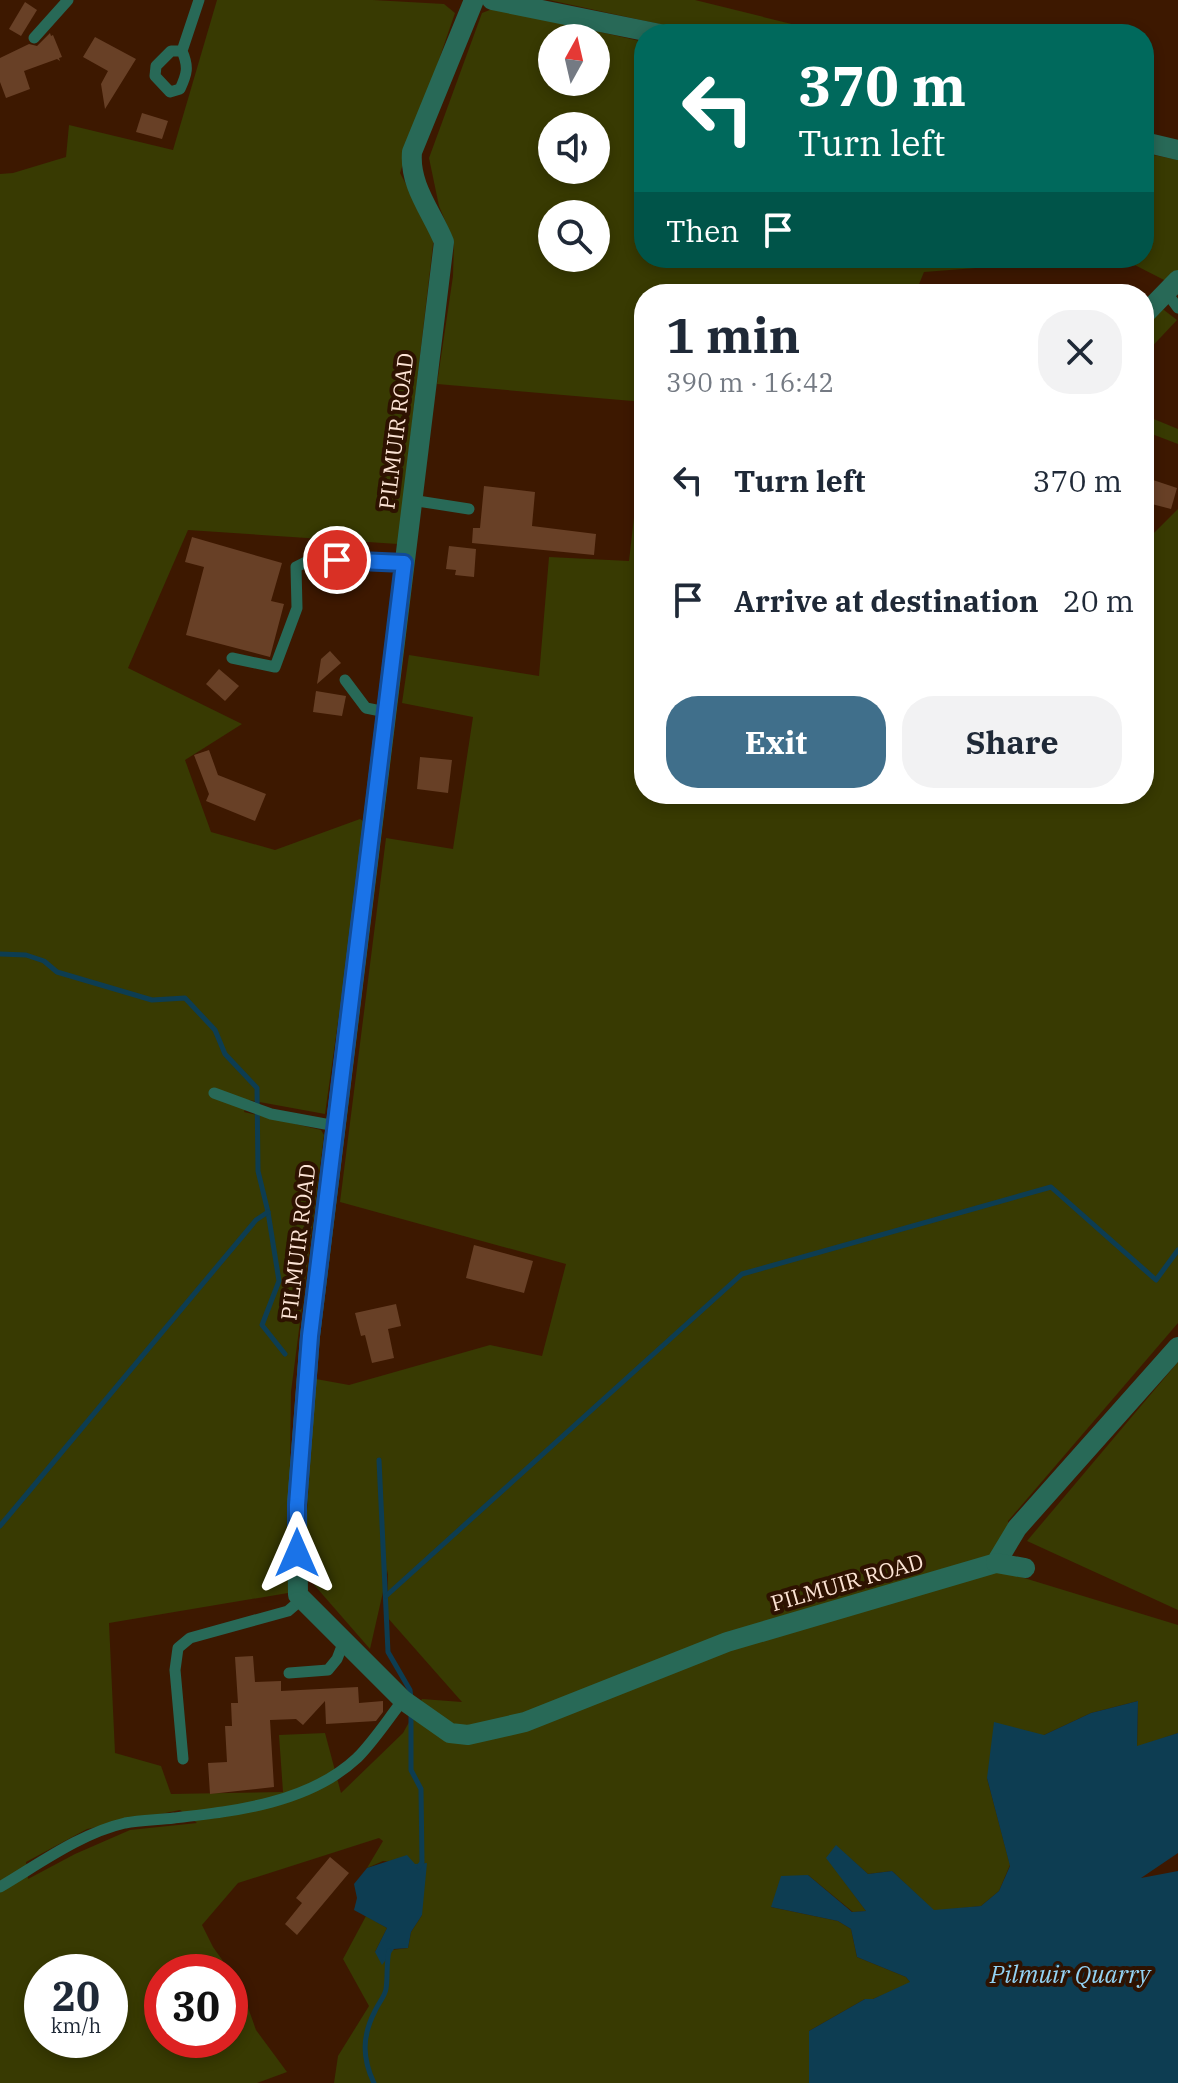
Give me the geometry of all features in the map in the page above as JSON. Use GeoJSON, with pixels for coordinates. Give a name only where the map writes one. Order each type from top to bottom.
{"type":"FeatureCollection","features":[{"type":"Feature","properties":{"kind":"street","name":"PILMUIR ROAD"},"geometry":{"type":"LineString","coordinates":[[474,0],[412,152],[411,167],[420,195],[444,242],[310,1336],[297,1505],[298,1595],[403,1700],[450,1733],[468,1735],[525,1722],[727,1642],[996,1563]]}},
{"type":"Feature","properties":{"kind":"street"},"geometry":{"type":"LineString","coordinates":[[492,0],[634,29]]}},
{"type":"Feature","properties":{"kind":"street"},"geometry":{"type":"LineString","coordinates":[[1154,144],[1178,150]]}},
{"type":"Feature","properties":{"kind":"street"},"geometry":{"type":"LineString","coordinates":[[1154,308],[1174,294]]}},
{"type":"Feature","properties":{"kind":"street"},"geometry":{"type":"LineString","coordinates":[[1025,1568],[996,1563],[1017,1528],[1178,1347]]}},
{"type":"Feature","properties":{"kind":"lane"},"geometry":{"type":"LineString","coordinates":[[34,38],[68,0]]}},
{"type":"Feature","properties":{"kind":"lane"},"geometry":{"type":"LineString","coordinates":[[182,51],[199,0]]}},
{"type":"Feature","properties":{"kind":"lane"},"geometry":{"type":"LineString","coordinates":[[411,500],[469,509]]}},
{"type":"Feature","properties":{"kind":"lane"},"geometry":{"type":"LineString","coordinates":[[232,658],[275,667],[297,608],[296,567],[312,559],[404,563]]}},
{"type":"Feature","properties":{"kind":"lane"},"geometry":{"type":"LineString","coordinates":[[345,680],[366,708],[386,712]]}},
{"type":"Feature","properties":{"kind":"lane"},"geometry":{"type":"LineString","coordinates":[[214,1093],[271,1114],[336,1126]]}},
{"type":"Feature","properties":{"kind":"lane"},"geometry":{"type":"LineString","coordinates":[[183,1759],[175,1670],[178,1648],[190,1638],[288,1611],[302,1599]]}},
{"type":"Feature","properties":{"kind":"lane"},"geometry":{"type":"LineString","coordinates":[[289,1673],[328,1670],[337,1659],[344,1641]]}},
{"type":"Feature","properties":{"kind":"lane"},"geometry":{"type":"LineString","coordinates":[[0,1887],[81,1840],[124,1823],[207,1814],[280,1800],[317,1784],[344,1769],[360,1755],[403,1700]]}},
{"type":"Feature","properties":{"kind":"shaded area"},"geometry":{"type":"Polygon","coordinates":[[[217,0],[373,0],[444,4],[455,13],[400,173],[434,236],[398,544],[188,530],[128,668],[242,724],[185,760],[211,832],[275,850],[360,819],[366,823],[325,1114],[249,1100],[244,1112],[321,1130],[324,1135],[291,1392],[288,1593],[109,1623],[115,1753],[161,1766],[171,1794],[283,1792],[279,1735],[325,1733],[341,1793],[403,1733],[422,1699],[462,1702],[387,1617],[388,1570],[370,1649],[309,1579],[305,1539],[316,1379],[349,1385],[490,1345],[542,1356],[566,1264],[340,1202],[386,838],[453,849],[473,717],[402,703],[409,655],[539,676],[549,557],[629,561],[634,517],[634,804],[1154,804],[1154,533],[1178,509],[1178,1323],[1008,1521],[1008,1573],[1178,1625],[1178,1733],[1137,1747],[1138,1701],[1091,1713],[1044,1735],[987,1778],[1010,1865],[999,1891],[981,1906],[934,1911],[892,1871],[868,1874],[836,1846],[827,1858],[866,1911],[853,1912],[808,1875],[771,1907],[838,1921],[851,1929],[857,1957],[906,1977],[911,1983],[873,1999],[865,1999],[809,2031],[809,2083],[334,2083],[338,2056],[369,2006],[343,1959],[366,1916],[387,1928],[375,1952],[408,1948],[411,1932],[422,1915],[415,1864],[383,1861],[367,1868],[383,1841],[379,1838],[238,1883],[202,1925],[218,1954],[144,1954],[144,2058],[248,2058],[248,2008],[256,2030],[287,2072],[257,2083],[0,2083],[0,174],[66,157],[69,125],[173,150],[217,0]],[[180,1810],[87,1829],[26,1862],[28,1879],[75,1854],[130,1830],[197,1823],[180,1810]]]}},
{"type":"Feature","properties":{"kind":"shaded area"},"geometry":{"type":"Polygon","coordinates":[[[549,0],[695,0],[792,24],[659,24],[549,0]]]}},
{"type":"Feature","properties":{"kind":"shaded area"},"geometry":{"type":"Polygon","coordinates":[[[495,8],[565,24],[538,24],[538,96],[610,96],[610,34],[634,40],[634,268],[976,268],[924,272],[919,284],[634,284],[634,401],[437,384],[453,276],[454,242],[439,206],[429,158],[482,13],[495,8]]]}},
{"type":"Feature","properties":{"kind":"shaded area"},"geometry":{"type":"Polygon","coordinates":[[[1154,155],[1178,160],[1178,270],[1170,283],[1141,268],[1154,268],[1154,155]]]}},
{"type":"Feature","properties":{"kind":"shaded area"},"geometry":{"type":"Polygon","coordinates":[[[1160,307],[1177,320],[1154,344],[1154,313],[1160,307]]]}},
{"type":"Feature","properties":{"kind":"shaded area"},"geometry":{"type":"Polygon","coordinates":[[[1154,419],[1178,429],[1178,444],[1154,435],[1154,419]]]}},
{"type":"Feature","properties":{"kind":"shaded area"},"geometry":{"type":"Polygon","coordinates":[[[1178,1362],[1178,1610],[1027,1541],[1178,1362]]]}},
{"type":"Feature","properties":{"kind":"water","name":"Pilmuir Quarry"},"geometry":{"type":"Polygon","coordinates":[[[1138,1701],[1137,1746],[1178,1733],[1178,1853],[1141,1878],[1178,1871],[1178,2083],[809,2083],[809,2031],[865,1999],[873,1999],[910,1982],[906,1977],[857,1957],[851,1929],[838,1921],[771,1907],[781,1876],[808,1875],[852,1912],[866,1911],[826,1858],[836,1845],[868,1874],[892,1871],[934,1910],[981,1906],[999,1891],[1010,1866],[987,1778],[994,1722],[1044,1735],[1091,1713],[1138,1701]]]}},
{"type":"Feature","properties":{"kind":"water"},"geometry":{"type":"Polygon","coordinates":[[[407,1855],[415,1864],[427,1863],[422,1915],[411,1932],[408,1948],[394,1949],[382,1965],[375,1952],[387,1928],[354,1910],[357,1898],[354,1884],[367,1868],[407,1855]]]}},
{"type":"Feature","properties":{"kind":"building"},"geometry":{"type":"Polygon","coordinates":[[[25,2],[37,10],[21,36],[9,29],[25,2]]]}},
{"type":"Feature","properties":{"kind":"building"},"geometry":{"type":"Polygon","coordinates":[[[50,33],[62,57],[60,61],[57,59],[24,71],[30,89],[6,98],[0,82],[0,58],[29,44],[37,46],[50,33]]]}},
{"type":"Feature","properties":{"kind":"building"},"geometry":{"type":"Polygon","coordinates":[[[95,37],[136,59],[105,109],[101,84],[108,71],[83,57],[95,37]]]}},
{"type":"Feature","properties":{"kind":"building"},"geometry":{"type":"Polygon","coordinates":[[[142,113],[168,121],[162,139],[136,132],[142,113]]]}},
{"type":"Feature","properties":{"kind":"building"},"geometry":{"type":"Polygon","coordinates":[[[1154,480],[1177,488],[1171,509],[1154,505],[1154,480]]]}},
{"type":"Feature","properties":{"kind":"building"},"geometry":{"type":"Polygon","coordinates":[[[484,486],[535,492],[532,526],[596,534],[594,555],[472,543],[473,528],[480,528],[484,486]]]}},
{"type":"Feature","properties":{"kind":"building"},"geometry":{"type":"Polygon","coordinates":[[[192,537],[282,563],[271,601],[284,604],[270,657],[186,635],[204,567],[185,562],[192,537]]]}},
{"type":"Feature","properties":{"kind":"building"},"geometry":{"type":"Polygon","coordinates":[[[449,546],[476,549],[474,577],[455,575],[456,570],[446,569],[449,546]]]}},
{"type":"Feature","properties":{"kind":"building"},"geometry":{"type":"Polygon","coordinates":[[[330,651],[341,663],[317,684],[321,659],[330,651]]]}},
{"type":"Feature","properties":{"kind":"building"},"geometry":{"type":"Polygon","coordinates":[[[219,669],[239,686],[225,701],[206,684],[219,669]]]}},
{"type":"Feature","properties":{"kind":"building"},"geometry":{"type":"Polygon","coordinates":[[[316,691],[346,696],[342,716],[313,712],[316,691]]]}},
{"type":"Feature","properties":{"kind":"building"},"geometry":{"type":"Polygon","coordinates":[[[209,750],[218,775],[266,794],[255,821],[206,801],[209,794],[194,755],[209,750]]]}},
{"type":"Feature","properties":{"kind":"building"},"geometry":{"type":"Polygon","coordinates":[[[420,757],[452,760],[448,793],[417,789],[420,757]]]}},
{"type":"Feature","properties":{"kind":"building"},"geometry":{"type":"Polygon","coordinates":[[[474,1245],[533,1261],[524,1293],[466,1278],[474,1245]]]}},
{"type":"Feature","properties":{"kind":"building"},"geometry":{"type":"Polygon","coordinates":[[[396,1304],[401,1326],[388,1329],[394,1358],[372,1363],[355,1313],[396,1304]]]}},
{"type":"Feature","properties":{"kind":"building"},"geometry":{"type":"Polygon","coordinates":[[[253,1656],[255,1682],[281,1681],[281,1691],[358,1687],[359,1703],[383,1701],[383,1712],[376,1721],[326,1724],[325,1701],[303,1725],[296,1719],[270,1720],[274,1787],[210,1794],[208,1763],[227,1762],[225,1726],[232,1726],[231,1703],[238,1703],[235,1657],[253,1656]]]}},
{"type":"Feature","properties":{"kind":"building"},"geometry":{"type":"Polygon","coordinates":[[[330,1857],[349,1873],[297,1935],[285,1924],[302,1903],[296,1898],[330,1857]]]}},
{"type":"Feature","properties":{"kind":"waterway"},"geometry":{"type":"LineString","coordinates":[[0,954],[26,955],[44,961],[57,972],[152,1000],[185,998],[215,1030],[225,1054],[257,1088],[258,1171],[279,1281],[262,1325],[285,1354]]}},
{"type":"Feature","properties":{"kind":"waterway"},"geometry":{"type":"LineString","coordinates":[[386,1596],[742,1274],[1051,1187],[1156,1280],[1178,1250]]}},
{"type":"Feature","properties":{"kind":"waterway"},"geometry":{"type":"LineString","coordinates":[[0,1526],[256,1220],[268,1212]]}},
{"type":"Feature","properties":{"kind":"waterway"},"geometry":{"type":"LineString","coordinates":[[379,1460],[388,1652],[410,1690],[411,1698]]}},
{"type":"Feature","properties":{"kind":"waterway"},"geometry":{"type":"LineString","coordinates":[[411,1712],[411,1770],[421,1789],[422,1862],[419,1867]]}},
{"type":"Feature","properties":{"kind":"waterway"},"geometry":{"type":"LineString","coordinates":[[374,2083],[367,2065],[366,2038],[385,1992],[389,1951]]}},
{"type":"Feature","properties":{"kind":"route"},"geometry":{"type":"LineString","coordinates":[[297,1553],[297,1505],[310,1336],[404,563],[337,560]]}}]}
